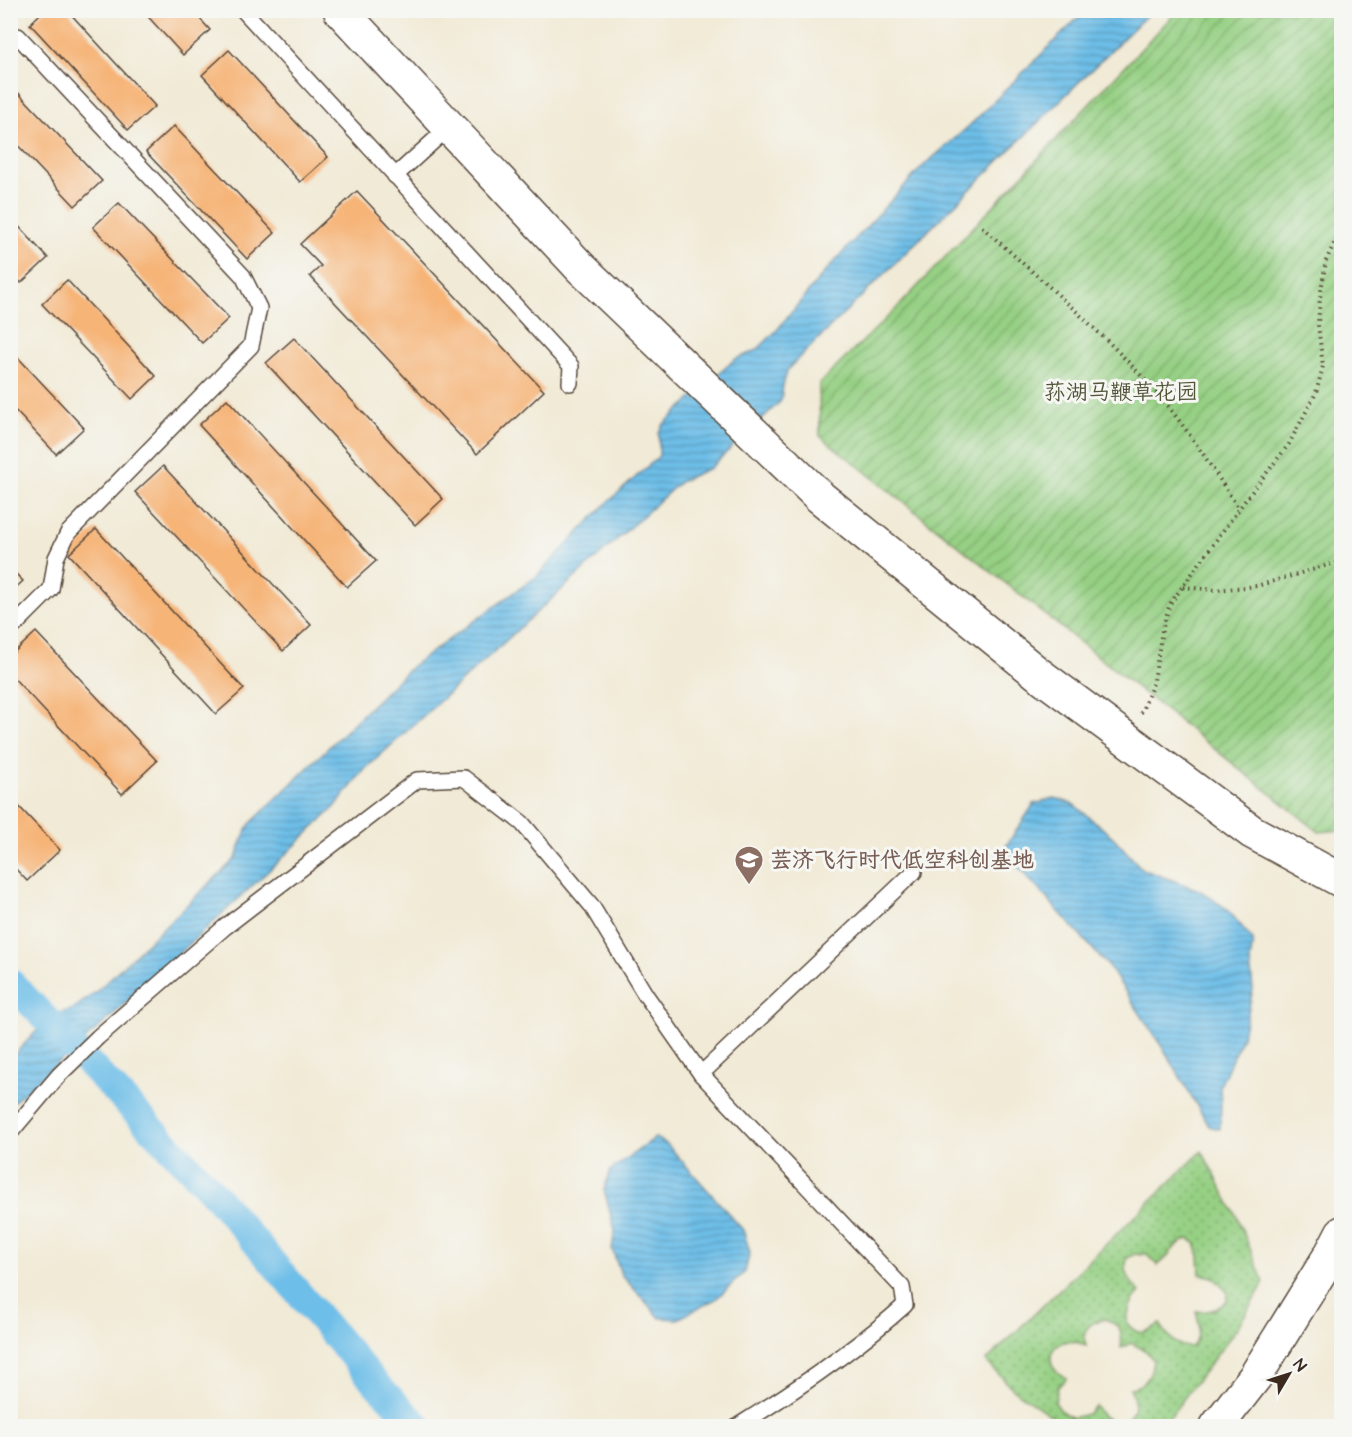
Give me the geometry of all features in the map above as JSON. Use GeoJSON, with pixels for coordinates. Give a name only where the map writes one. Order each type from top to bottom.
{"type":"FeatureCollection","features":[{"type":"Feature","properties":{"kind":"street"},"geometry":{"type":"LineString","coordinates":[[340,10],[579,267],[838,512],[1037,673],[1252,832],[1341,881]]}},
{"type":"Feature","properties":{"kind":"street"},"geometry":{"type":"LineString","coordinates":[[1217,1426],[1255,1377],[1331,1254],[1341,1233]]}},
{"type":"Feature","properties":{"kind":"lane"},"geometry":{"type":"LineString","coordinates":[[243,10],[571,366],[570,383]]}},
{"type":"Feature","properties":{"kind":"lane"},"geometry":{"type":"LineString","coordinates":[[10,630],[51,589],[56,558],[68,533],[251,346],[259,308],[243,276],[18,36]]}},
{"type":"Feature","properties":{"kind":"lane"},"geometry":{"type":"LineString","coordinates":[[395,176],[449,127]]}},
{"type":"Feature","properties":{"kind":"lane"},"geometry":{"type":"LineString","coordinates":[[10,1133],[59,1075],[98,1037],[225,927],[417,780],[464,778],[522,823],[591,905],[645,994],[701,1074],[902,1287],[905,1305],[881,1327],[794,1392],[738,1426]]}},
{"type":"Feature","properties":{"kind":"lane"},"geometry":{"type":"LineString","coordinates":[[701,1074],[914,872]]}},
{"type":"Feature","properties":{"kind":"path"},"geometry":{"type":"LineString","coordinates":[[1130,741],[1154,681],[1162,630],[1170,604],[1239,508],[1289,444],[1316,393],[1323,366],[1318,325],[1320,297],[1326,261],[1341,226]]}},
{"type":"Feature","properties":{"kind":"path"},"geometry":{"type":"LineString","coordinates":[[982,227],[1102,336],[1150,385],[1201,450],[1239,508]]}},
{"type":"Feature","properties":{"kind":"path"},"geometry":{"type":"LineString","coordinates":[[1182,586],[1216,590],[1257,586],[1341,561]]}},
{"type":"Feature","properties":{"kind":"green space","name":"荪湖马鞭草花园"},"geometry":{"type":"Polygon","coordinates":[[[1177,11],[1341,11],[1341,830],[1319,832],[820,436],[819,384],[900,305],[1177,11]]]}},
{"type":"Feature","properties":{"kind":"green space"},"geometry":{"type":"Polygon","coordinates":[[[1202,1151],[1237,1217],[1264,1283],[1237,1328],[1163,1426],[1069,1426],[1063,1424],[1014,1390],[986,1361],[1202,1151]],[[1188,1239],[1178,1244],[1158,1265],[1147,1254],[1136,1254],[1127,1258],[1128,1277],[1140,1292],[1130,1306],[1127,1323],[1139,1332],[1147,1331],[1160,1324],[1177,1343],[1192,1347],[1199,1330],[1196,1311],[1213,1310],[1227,1301],[1228,1293],[1213,1277],[1200,1274],[1199,1256],[1195,1243],[1188,1239]],[[1105,1319],[1088,1327],[1085,1335],[1086,1346],[1075,1342],[1065,1342],[1053,1350],[1052,1365],[1067,1378],[1058,1387],[1055,1402],[1061,1411],[1072,1418],[1087,1414],[1095,1406],[1102,1415],[1110,1420],[1118,1422],[1125,1420],[1133,1408],[1134,1399],[1130,1388],[1144,1382],[1151,1371],[1153,1360],[1146,1351],[1131,1343],[1121,1348],[1120,1330],[1115,1324],[1105,1319]]]}},
{"type":"Feature","properties":{"kind":"water"},"geometry":{"type":"Polygon","coordinates":[[[1085,11],[1151,11],[788,369],[781,401],[710,468],[681,481],[363,771],[335,807],[277,863],[104,1023],[11,1104],[11,1058],[53,1014],[72,1010],[97,991],[236,858],[251,823],[412,666],[537,576],[604,506],[659,456],[659,432],[663,425],[734,360],[757,350],[777,330],[823,274],[921,168],[969,126],[1085,11]]]}},
{"type":"Feature","properties":{"kind":"water"},"geometry":{"type":"Polygon","coordinates":[[[1055,798],[1073,804],[1113,837],[1142,869],[1199,890],[1227,909],[1253,940],[1250,962],[1253,989],[1243,1035],[1220,1086],[1220,1129],[1209,1126],[1166,1053],[1110,968],[1012,860],[1006,846],[1034,804],[1055,798]]]}},
{"type":"Feature","properties":{"kind":"water"},"geometry":{"type":"Polygon","coordinates":[[[655,1138],[667,1144],[743,1230],[750,1252],[745,1272],[716,1299],[678,1319],[660,1318],[621,1274],[612,1249],[615,1230],[604,1190],[610,1171],[655,1138]]]}},
{"type":"Feature","properties":{"kind":"building"},"geometry":{"type":"Polygon","coordinates":[[[44,10],[67,10],[155,106],[128,130],[30,24],[44,10]]]}},
{"type":"Feature","properties":{"kind":"building"},"geometry":{"type":"Polygon","coordinates":[[[142,10],[192,10],[210,30],[183,55],[142,10]]]}},
{"type":"Feature","properties":{"kind":"building"},"geometry":{"type":"Polygon","coordinates":[[[229,50],[328,157],[300,182],[202,75],[229,50]]]}},
{"type":"Feature","properties":{"kind":"building"},"geometry":{"type":"Polygon","coordinates":[[[10,84],[102,181],[75,206],[10,137],[10,84]]]}},
{"type":"Feature","properties":{"kind":"building"},"geometry":{"type":"Polygon","coordinates":[[[174,126],[275,233],[247,259],[146,152],[174,126]]]}},
{"type":"Feature","properties":{"kind":"building"},"geometry":{"type":"Polygon","coordinates":[[[357,191],[544,391],[477,454],[310,276],[321,266],[300,244],[357,191]]]}},
{"type":"Feature","properties":{"kind":"building"},"geometry":{"type":"Polygon","coordinates":[[[119,203],[229,318],[202,343],[93,227],[119,203]]]}},
{"type":"Feature","properties":{"kind":"building"},"geometry":{"type":"Polygon","coordinates":[[[10,217],[48,258],[21,283],[10,271],[10,217]]]}},
{"type":"Feature","properties":{"kind":"building"},"geometry":{"type":"Polygon","coordinates":[[[67,280],[156,376],[132,399],[42,304],[67,280]]]}},
{"type":"Feature","properties":{"kind":"building"},"geometry":{"type":"Polygon","coordinates":[[[294,338],[443,499],[415,525],[266,363],[294,338]]]}},
{"type":"Feature","properties":{"kind":"building"},"geometry":{"type":"Polygon","coordinates":[[[10,349],[84,428],[56,454],[10,405],[10,349]]]}},
{"type":"Feature","properties":{"kind":"building"},"geometry":{"type":"Polygon","coordinates":[[[227,399],[376,561],[347,587],[199,425],[227,399]]]}},
{"type":"Feature","properties":{"kind":"building"},"geometry":{"type":"Polygon","coordinates":[[[163,466],[311,625],[283,651],[135,492],[163,466]]]}},
{"type":"Feature","properties":{"kind":"building"},"geometry":{"type":"Polygon","coordinates":[[[96,529],[244,689],[216,714],[69,554],[96,529]]]}},
{"type":"Feature","properties":{"kind":"building"},"geometry":{"type":"Polygon","coordinates":[[[10,568],[23,581],[10,593],[10,568]]]}},
{"type":"Feature","properties":{"kind":"building"},"geometry":{"type":"Polygon","coordinates":[[[36,632],[157,761],[122,794],[10,674],[10,656],[36,632]]]}},
{"type":"Feature","properties":{"kind":"building"},"geometry":{"type":"Polygon","coordinates":[[[10,797],[60,850],[27,881],[10,863],[10,797]]]}},
{"type":"Feature","properties":{"kind":"waterway"},"geometry":{"type":"LineString","coordinates":[[10,982],[209,1188],[377,1385],[418,1426]]}},
{"type":"Feature","properties":{"kind":"place","name":"芸济飞行时代低空科创基地"},"geometry":{"type":"Point","coordinates":[749,886]}}]}
